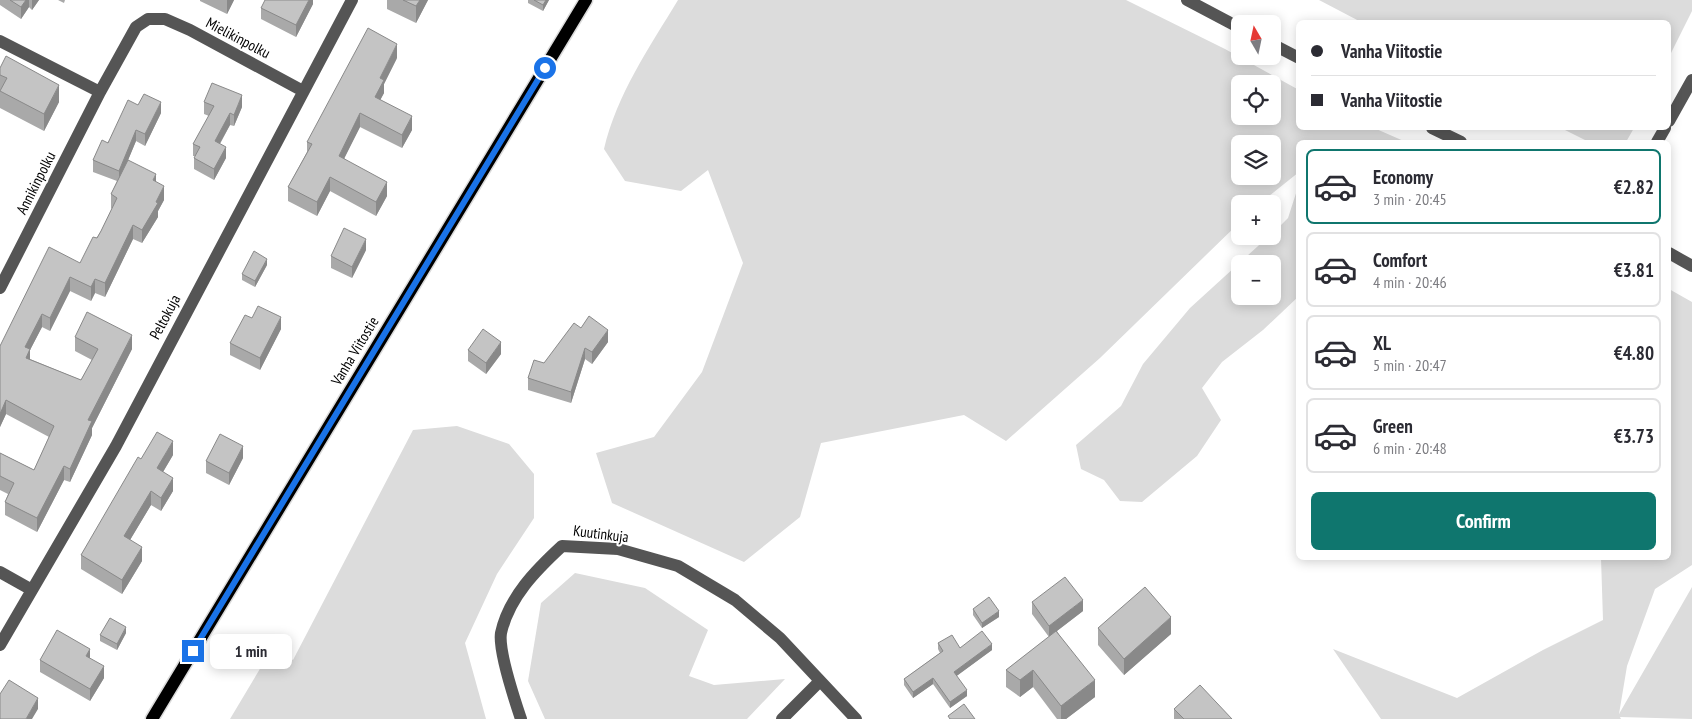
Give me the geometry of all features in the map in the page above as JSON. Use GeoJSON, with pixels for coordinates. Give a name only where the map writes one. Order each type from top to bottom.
{"type":"FeatureCollection","features":[{"type":"Feature","properties":{"kind":"main road","name":"Vanha Viitostie"},"geometry":{"type":"LineString","coordinates":[[152,719],[586,0]]}},
{"type":"Feature","properties":{"kind":"street","name":"Peltokuja"},"geometry":{"type":"LineString","coordinates":[[0,645],[116,446],[352,0]]}},
{"type":"Feature","properties":{"kind":"street"},"geometry":{"type":"LineString","coordinates":[[1187,0],[1231,23]]}},
{"type":"Feature","properties":{"kind":"street","name":"Mielikinpolku"},"geometry":{"type":"LineString","coordinates":[[100,92],[136,26],[148,19],[165,20],[190,30],[303,91]]}},
{"type":"Feature","properties":{"kind":"street"},"geometry":{"type":"LineString","coordinates":[[0,41],[100,92]]}},
{"type":"Feature","properties":{"kind":"street"},"geometry":{"type":"LineString","coordinates":[[1281,49],[1296,56]]}},
{"type":"Feature","properties":{"kind":"street"},"geometry":{"type":"LineString","coordinates":[[1671,117],[1692,80]]}},
{"type":"Feature","properties":{"kind":"street","name":"Annikinpolku"},"geometry":{"type":"LineString","coordinates":[[0,288],[100,92]]}},
{"type":"Feature","properties":{"kind":"street"},"geometry":{"type":"LineString","coordinates":[[1436,130],[1457,140]]}},
{"type":"Feature","properties":{"kind":"street"},"geometry":{"type":"LineString","coordinates":[[1671,254],[1692,266]]}},
{"type":"Feature","properties":{"kind":"street","name":"Kuutinkuja"},"geometry":{"type":"LineString","coordinates":[[522,719],[510,687],[501,635],[512,604],[532,574],[562,546],[618,549],[678,566],[735,600],[780,638],[856,719]]}},
{"type":"Feature","properties":{"kind":"street"},"geometry":{"type":"LineString","coordinates":[[0,572],[32,590]]}},
{"type":"Feature","properties":{"kind":"street"},"geometry":{"type":"LineString","coordinates":[[782,719],[820,681]]}},
{"type":"Feature","properties":{"kind":"shaded area"},"geometry":{"type":"Polygon","coordinates":[[[678,0],[1126,0],[1231,52],[1231,65],[1254,65],[1272,75],[1231,75],[1231,125],[1281,125],[1281,80],[1296,88],[1296,130],[1379,130],[1401,140],[1296,140],[1296,174],[1270,195],[1231,195],[1231,231],[1100,358],[1006,441],[964,415],[821,443],[800,517],[744,562],[612,503],[596,453],[654,437],[702,372],[743,263],[708,170],[681,191],[625,181],[604,149],[617,109],[635,72],[678,0]]]}},
{"type":"Feature","properties":{"kind":"shaded area"},"geometry":{"type":"Polygon","coordinates":[[[1319,0],[1692,0],[1692,11],[1671,53],[1671,20],[1357,20],[1319,0]]]}},
{"type":"Feature","properties":{"kind":"shaded area"},"geometry":{"type":"Polygon","coordinates":[[[1565,130],[1633,130],[1627,140],[1585,140],[1565,130]]]}},
{"type":"Feature","properties":{"kind":"shaded area"},"geometry":{"type":"Polygon","coordinates":[[[1296,193],[1296,299],[1263,330],[1222,362],[1202,388],[1221,420],[1197,456],[1142,502],[1120,501],[1104,480],[1081,469],[1076,445],[1121,406],[1143,364],[1190,308],[1231,271],[1231,305],[1281,305],[1281,255],[1248,255],[1259,245],[1281,245],[1281,225],[1288,218],[1296,193]]]}},
{"type":"Feature","properties":{"kind":"shaded area"},"geometry":{"type":"Polygon","coordinates":[[[1671,290],[1692,302],[1692,565],[1655,589],[1627,666],[1619,714],[1692,587],[1692,719],[1620,717],[1621,719],[1381,719],[1333,649],[1457,698],[1543,650],[1603,620],[1601,560],[1671,560],[1671,290]]]}},
{"type":"Feature","properties":{"kind":"shaded area"},"geometry":{"type":"Polygon","coordinates":[[[457,426],[509,444],[534,474],[534,518],[497,574],[465,643],[486,719],[230,719],[273,647],[293,660],[413,430],[457,426]]]}},
{"type":"Feature","properties":{"kind":"shaded area"},"geometry":{"type":"Polygon","coordinates":[[[575,573],[645,588],[708,630],[689,676],[714,685],[785,679],[747,719],[545,719],[528,681],[541,603],[575,573]]]}},
{"type":"Feature","properties":{"kind":"building"},"geometry":{"type":"Polygon","coordinates":[[[10,0],[26,0],[21,7],[10,0]]]}},
{"type":"Feature","properties":{"kind":"building"},"geometry":{"type":"Polygon","coordinates":[[[265,0],[309,0],[296,25],[261,8],[265,0]]]}},
{"type":"Feature","properties":{"kind":"building"},"geometry":{"type":"Polygon","coordinates":[[[403,0],[420,0],[416,6],[403,0]]]}},
{"type":"Feature","properties":{"kind":"building"},"geometry":{"type":"Polygon","coordinates":[[[534,0],[546,0],[543,5],[534,0]]]}},
{"type":"Feature","properties":{"kind":"building"},"geometry":{"type":"Polygon","coordinates":[[[368,28],[397,44],[380,78],[384,80],[375,97],[412,116],[402,135],[360,113],[339,156],[387,182],[376,202],[330,177],[317,202],[288,187],[312,144],[307,142],[368,28]]]}},
{"type":"Feature","properties":{"kind":"building"},"geometry":{"type":"Polygon","coordinates":[[[6,56],[59,85],[44,114],[0,91],[7,78],[0,75],[0,68],[6,56]]]}},
{"type":"Feature","properties":{"kind":"building"},"geometry":{"type":"Polygon","coordinates":[[[212,83],[242,95],[234,115],[230,113],[215,141],[226,147],[214,169],[194,158],[200,147],[193,144],[214,106],[204,102],[212,83]]]}},
{"type":"Feature","properties":{"kind":"building"},"geometry":{"type":"Polygon","coordinates":[[[144,94],[161,102],[145,134],[136,130],[119,171],[93,160],[102,140],[108,143],[128,100],[138,105],[144,94]]]}},
{"type":"Feature","properties":{"kind":"building"},"geometry":{"type":"Polygon","coordinates":[[[128,160],[156,174],[153,180],[164,186],[156,202],[158,203],[142,230],[133,225],[105,283],[95,279],[91,287],[70,277],[50,318],[42,314],[25,347],[30,349],[26,358],[81,380],[98,349],[75,337],[87,312],[132,335],[88,420],[92,421],[70,469],[64,466],[37,518],[5,502],[14,483],[0,476],[0,453],[34,470],[54,426],[6,400],[0,414],[0,346],[49,247],[80,263],[93,237],[97,238],[101,231],[117,198],[111,194],[128,160]]]}},
{"type":"Feature","properties":{"kind":"building"},"geometry":{"type":"Polygon","coordinates":[[[344,228],[366,239],[352,267],[331,256],[344,228]]]}},
{"type":"Feature","properties":{"kind":"building"},"geometry":{"type":"Polygon","coordinates":[[[254,251],[267,259],[255,281],[242,274],[254,251]]]}},
{"type":"Feature","properties":{"kind":"building"},"geometry":{"type":"Polygon","coordinates":[[[258,306],[281,317],[260,358],[230,343],[245,315],[252,318],[258,306]]]}},
{"type":"Feature","properties":{"kind":"building"},"geometry":{"type":"Polygon","coordinates":[[[589,316],[608,330],[592,352],[585,348],[571,392],[528,378],[534,360],[544,363],[574,323],[581,328],[589,316]]]}},
{"type":"Feature","properties":{"kind":"building"},"geometry":{"type":"Polygon","coordinates":[[[483,329],[501,342],[486,363],[468,350],[483,329]]]}},
{"type":"Feature","properties":{"kind":"building"},"geometry":{"type":"Polygon","coordinates":[[[157,432],[173,441],[157,468],[173,478],[161,498],[151,491],[124,536],[142,547],[122,580],[81,555],[138,457],[141,459],[157,432]]]}},
{"type":"Feature","properties":{"kind":"building"},"geometry":{"type":"Polygon","coordinates":[[[220,434],[243,446],[229,473],[206,461],[220,434]]]}},
{"type":"Feature","properties":{"kind":"building"},"geometry":{"type":"Polygon","coordinates":[[[1065,577],[1083,600],[1049,626],[1032,602],[1065,577]]]}},
{"type":"Feature","properties":{"kind":"building"},"geometry":{"type":"Polygon","coordinates":[[[1145,587],[1171,617],[1124,659],[1098,628],[1145,587]]]}},
{"type":"Feature","properties":{"kind":"building"},"geometry":{"type":"Polygon","coordinates":[[[989,597],[999,611],[982,623],[973,609],[989,597]]]}},
{"type":"Feature","properties":{"kind":"building"},"geometry":{"type":"Polygon","coordinates":[[[110,618],[126,627],[117,644],[100,635],[110,618]]]}},
{"type":"Feature","properties":{"kind":"building"},"geometry":{"type":"Polygon","coordinates":[[[57,630],[90,649],[86,656],[104,666],[90,689],[40,660],[57,630]]]}},
{"type":"Feature","properties":{"kind":"building"},"geometry":{"type":"Polygon","coordinates":[[[982,631],[992,644],[954,672],[967,690],[950,702],[933,678],[913,692],[904,679],[943,651],[938,643],[952,635],[960,648],[982,631]]]}},
{"type":"Feature","properties":{"kind":"building"},"geometry":{"type":"Polygon","coordinates":[[[1056,631],[1095,680],[1061,706],[1033,670],[1020,680],[1006,670],[1056,631]]]}},
{"type":"Feature","properties":{"kind":"building"},"geometry":{"type":"Polygon","coordinates":[[[9,680],[38,698],[26,719],[0,719],[0,694],[9,680]]]}},
{"type":"Feature","properties":{"kind":"building"},"geometry":{"type":"Polygon","coordinates":[[[1200,685],[1232,719],[1184,719],[1174,709],[1200,685]]]}},
{"type":"Feature","properties":{"kind":"building"},"geometry":{"type":"Polygon","coordinates":[[[964,704],[975,719],[950,719],[948,716],[964,704]]]}},
{"type":"Feature","properties":{"kind":"route"},"geometry":{"type":"LineString","coordinates":[[193,651],[545,68]]}}]}
